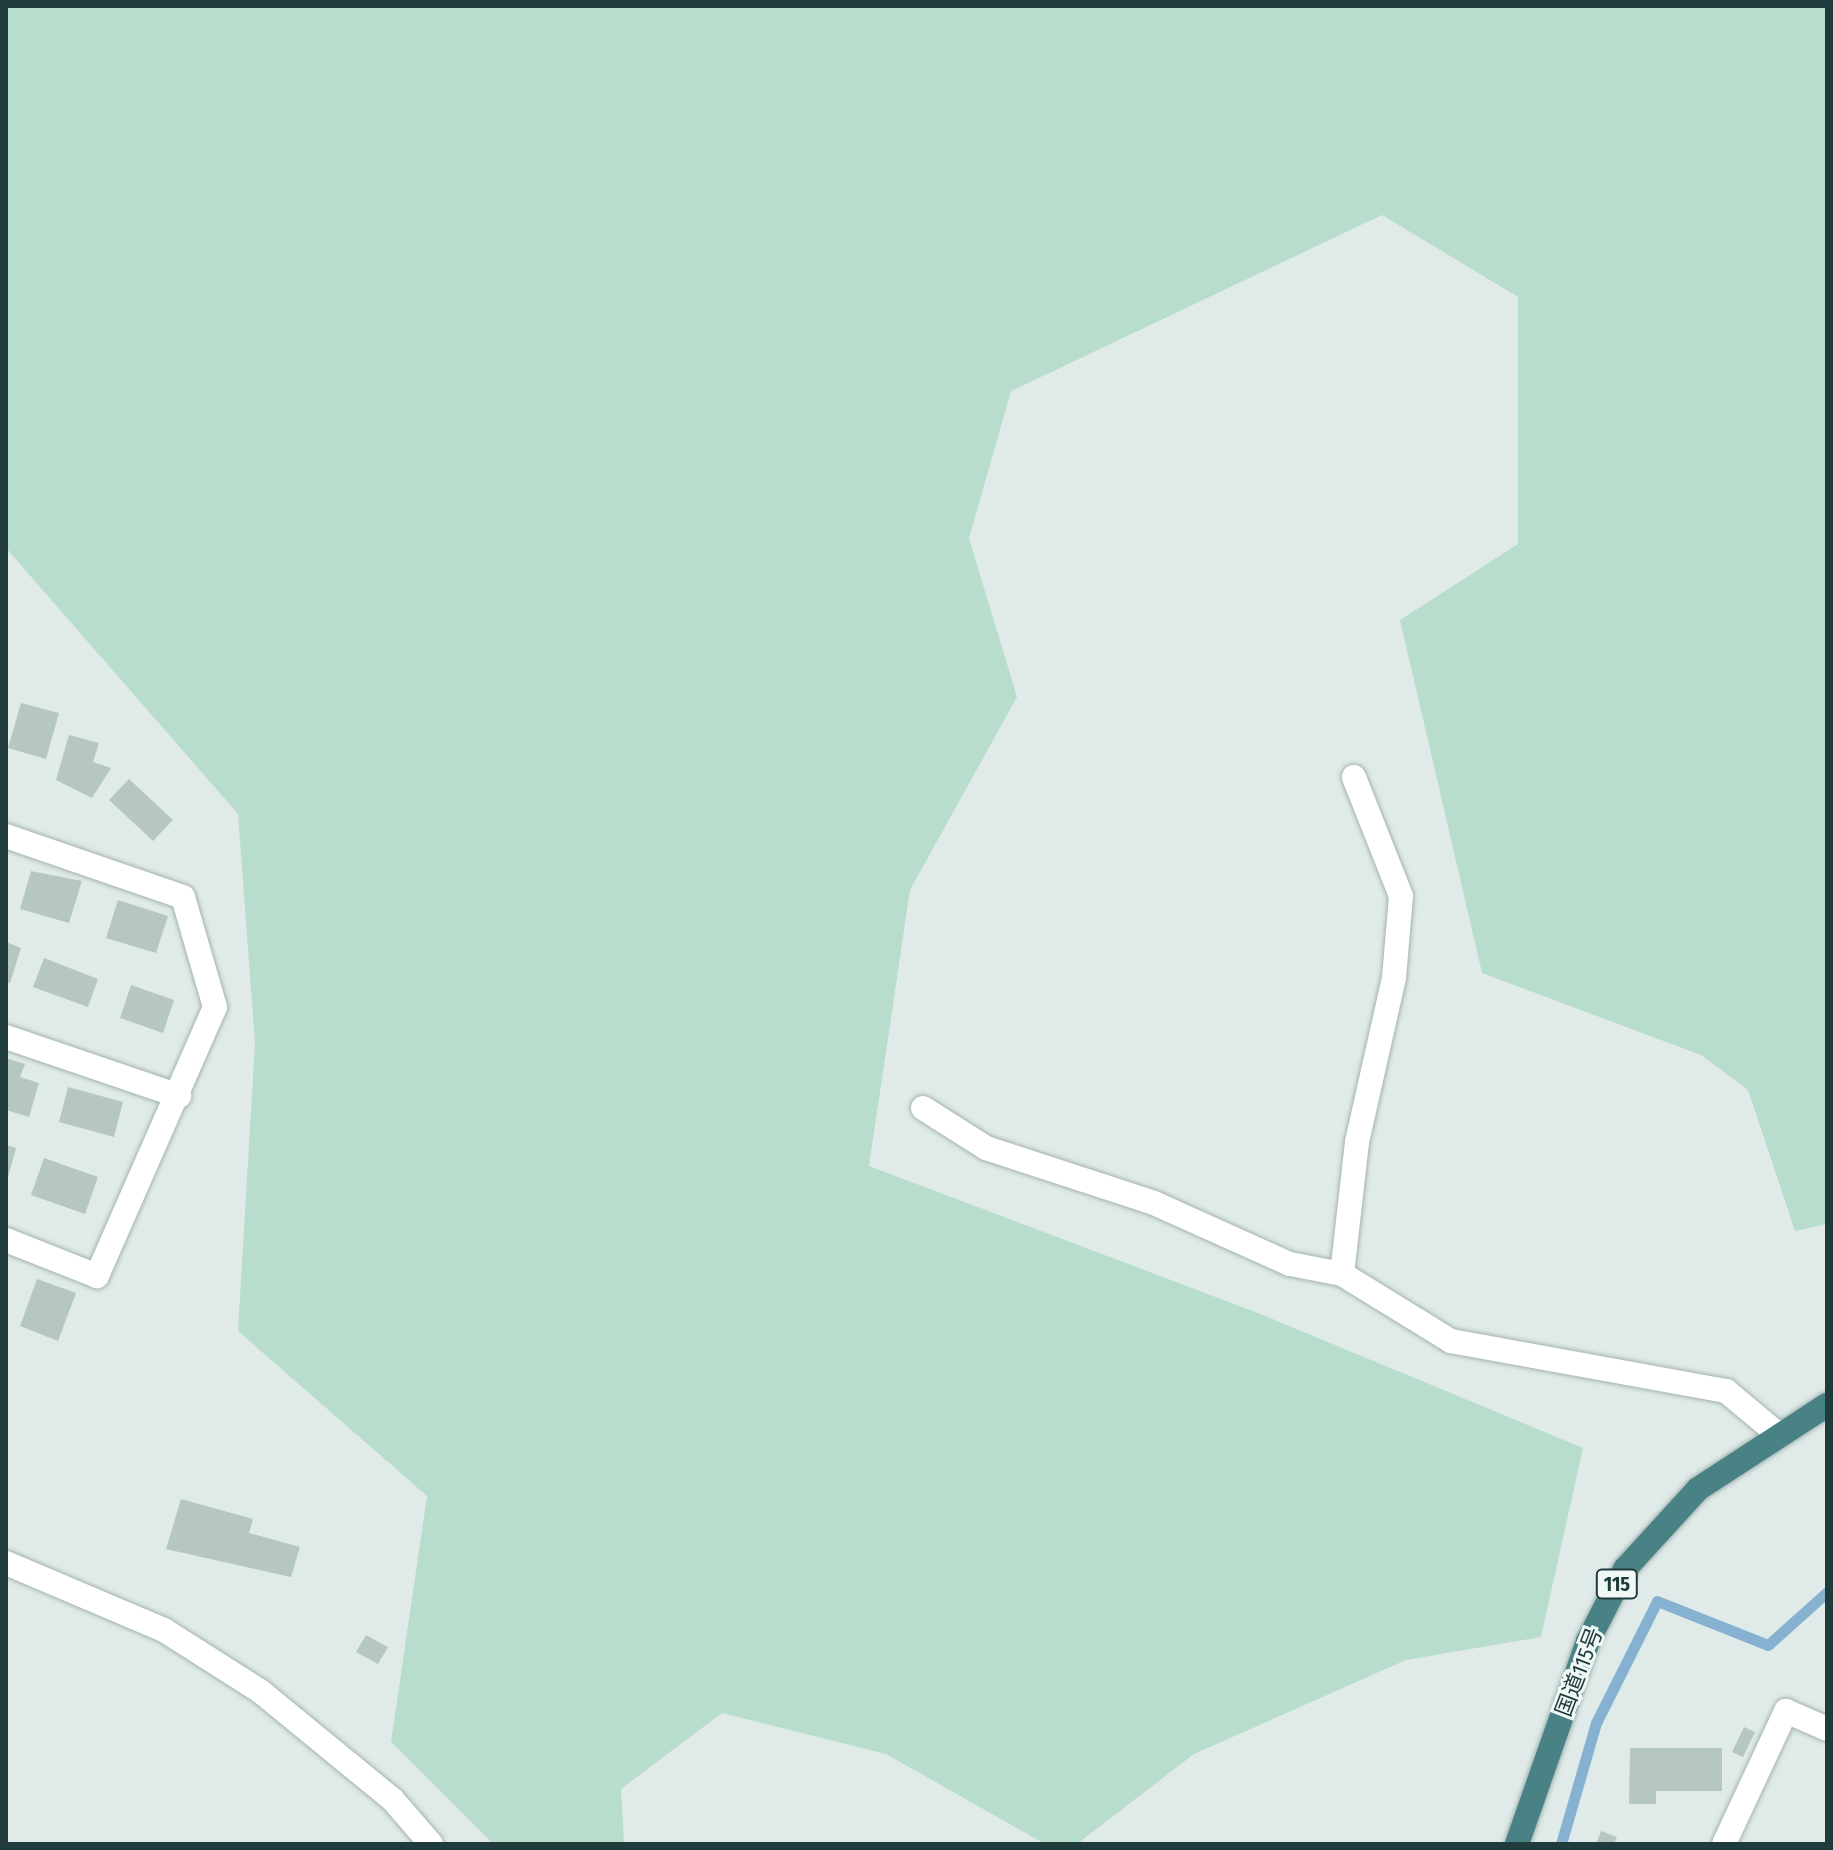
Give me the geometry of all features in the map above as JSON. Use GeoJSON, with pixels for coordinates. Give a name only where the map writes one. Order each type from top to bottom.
{"type":"FeatureCollection","features":[{"type":"Feature","properties":{"kind":"highway","name":"国道115号"},"geometry":{"type":"LineString","coordinates":[[1517,1844],[1588,1641],[1625,1569],[1698,1489],[1827,1405]]}},
{"type":"Feature","properties":{"kind":"street"},"geometry":{"type":"LineString","coordinates":[[1342,1274],[1357,1142],[1394,978],[1401,896],[1354,777]]}},
{"type":"Feature","properties":{"kind":"street"},"geometry":{"type":"LineString","coordinates":[[6,836],[183,897],[215,1007],[179,1096],[97,1276],[6,1240]]}},
{"type":"Feature","properties":{"kind":"street"},"geometry":{"type":"LineString","coordinates":[[6,1037],[179,1096]]}},
{"type":"Feature","properties":{"kind":"street"},"geometry":{"type":"LineString","coordinates":[[923,1108],[986,1148],[1154,1203],[1290,1264],[1342,1274],[1451,1341],[1726,1391],[1779,1435]]}},
{"type":"Feature","properties":{"kind":"street"},"geometry":{"type":"LineString","coordinates":[[6,1563],[164,1630],[260,1691],[393,1800],[431,1844]]}},
{"type":"Feature","properties":{"kind":"street"},"geometry":{"type":"LineString","coordinates":[[1724,1844],[1786,1711],[1827,1729]]}},
{"type":"Feature","properties":{"kind":"green space"},"geometry":{"type":"Polygon","coordinates":[[[6,6],[1827,6],[1827,1224],[1795,1231],[1748,1090],[1701,1055],[1482,973],[1400,620],[1518,544],[1518,297],[1382,215],[1011,391],[969,538],[1017,697],[910,890],[869,1166],[1258,1313],[1583,1448],[1541,1637],[1406,1660],[1194,1754],[1077,1844],[1045,1844],[886,1754],[722,1713],[621,1789],[624,1844],[493,1844],[391,1742],[427,1496],[238,1331],[255,1043],[238,814],[6,548],[6,6]]]}},
{"type":"Feature","properties":{"kind":"building"},"geometry":{"type":"Polygon","coordinates":[[[21,703],[59,713],[46,759],[8,748],[21,703]]]}},
{"type":"Feature","properties":{"kind":"building"},"geometry":{"type":"Polygon","coordinates":[[[69,735],[99,743],[93,762],[111,768],[92,798],[56,780],[69,735]]]}},
{"type":"Feature","properties":{"kind":"building"},"geometry":{"type":"Polygon","coordinates":[[[129,779],[173,820],[153,841],[109,800],[129,779]]]}},
{"type":"Feature","properties":{"kind":"building"},"geometry":{"type":"Polygon","coordinates":[[[31,871],[82,881],[69,923],[20,909],[31,871]]]}},
{"type":"Feature","properties":{"kind":"building"},"geometry":{"type":"Polygon","coordinates":[[[118,900],[168,916],[156,953],[106,938],[118,900]]]}},
{"type":"Feature","properties":{"kind":"building"},"geometry":{"type":"Polygon","coordinates":[[[6,942],[21,948],[10,983],[6,982],[6,942]]]}},
{"type":"Feature","properties":{"kind":"building"},"geometry":{"type":"Polygon","coordinates":[[[44,958],[98,979],[88,1007],[33,987],[44,958]]]}},
{"type":"Feature","properties":{"kind":"building"},"geometry":{"type":"Polygon","coordinates":[[[131,985],[174,1000],[163,1033],[120,1018],[131,985]]]}},
{"type":"Feature","properties":{"kind":"building"},"geometry":{"type":"Polygon","coordinates":[[[6,1058],[25,1064],[20,1077],[39,1083],[29,1117],[6,1110],[6,1058]]]}},
{"type":"Feature","properties":{"kind":"building"},"geometry":{"type":"Polygon","coordinates":[[[68,1087],[123,1102],[114,1137],[59,1122],[68,1087]]]}},
{"type":"Feature","properties":{"kind":"building"},"geometry":{"type":"Polygon","coordinates":[[[6,1145],[16,1148],[7,1181],[6,1180],[6,1145]]]}},
{"type":"Feature","properties":{"kind":"building"},"geometry":{"type":"Polygon","coordinates":[[[44,1158],[98,1177],[85,1214],[31,1195],[44,1158]]]}},
{"type":"Feature","properties":{"kind":"building"},"geometry":{"type":"Polygon","coordinates":[[[37,1279],[76,1293],[58,1341],[20,1326],[37,1279]]]}},
{"type":"Feature","properties":{"kind":"building"},"geometry":{"type":"Polygon","coordinates":[[[181,1499],[253,1519],[249,1533],[300,1547],[291,1577],[166,1549],[181,1499]]]}},
{"type":"Feature","properties":{"kind":"building"},"geometry":{"type":"Polygon","coordinates":[[[366,1635],[388,1647],[378,1664],[356,1652],[366,1635]]]}},
{"type":"Feature","properties":{"kind":"building"},"geometry":{"type":"Polygon","coordinates":[[[1744,1727],[1755,1732],[1743,1757],[1732,1752],[1744,1727]]]}},
{"type":"Feature","properties":{"kind":"building"},"geometry":{"type":"Polygon","coordinates":[[[1630,1748],[1722,1748],[1722,1791],[1656,1791],[1656,1804],[1629,1804],[1630,1748]]]}},
{"type":"Feature","properties":{"kind":"building"},"geometry":{"type":"Polygon","coordinates":[[[1601,1831],[1617,1837],[1614,1844],[1596,1844],[1601,1831]]]}},
{"type":"Feature","properties":{"kind":"waterway"},"geometry":{"type":"LineString","coordinates":[[1561,1844],[1596,1723],[1657,1601],[1768,1645],[1827,1592]]}}]}
